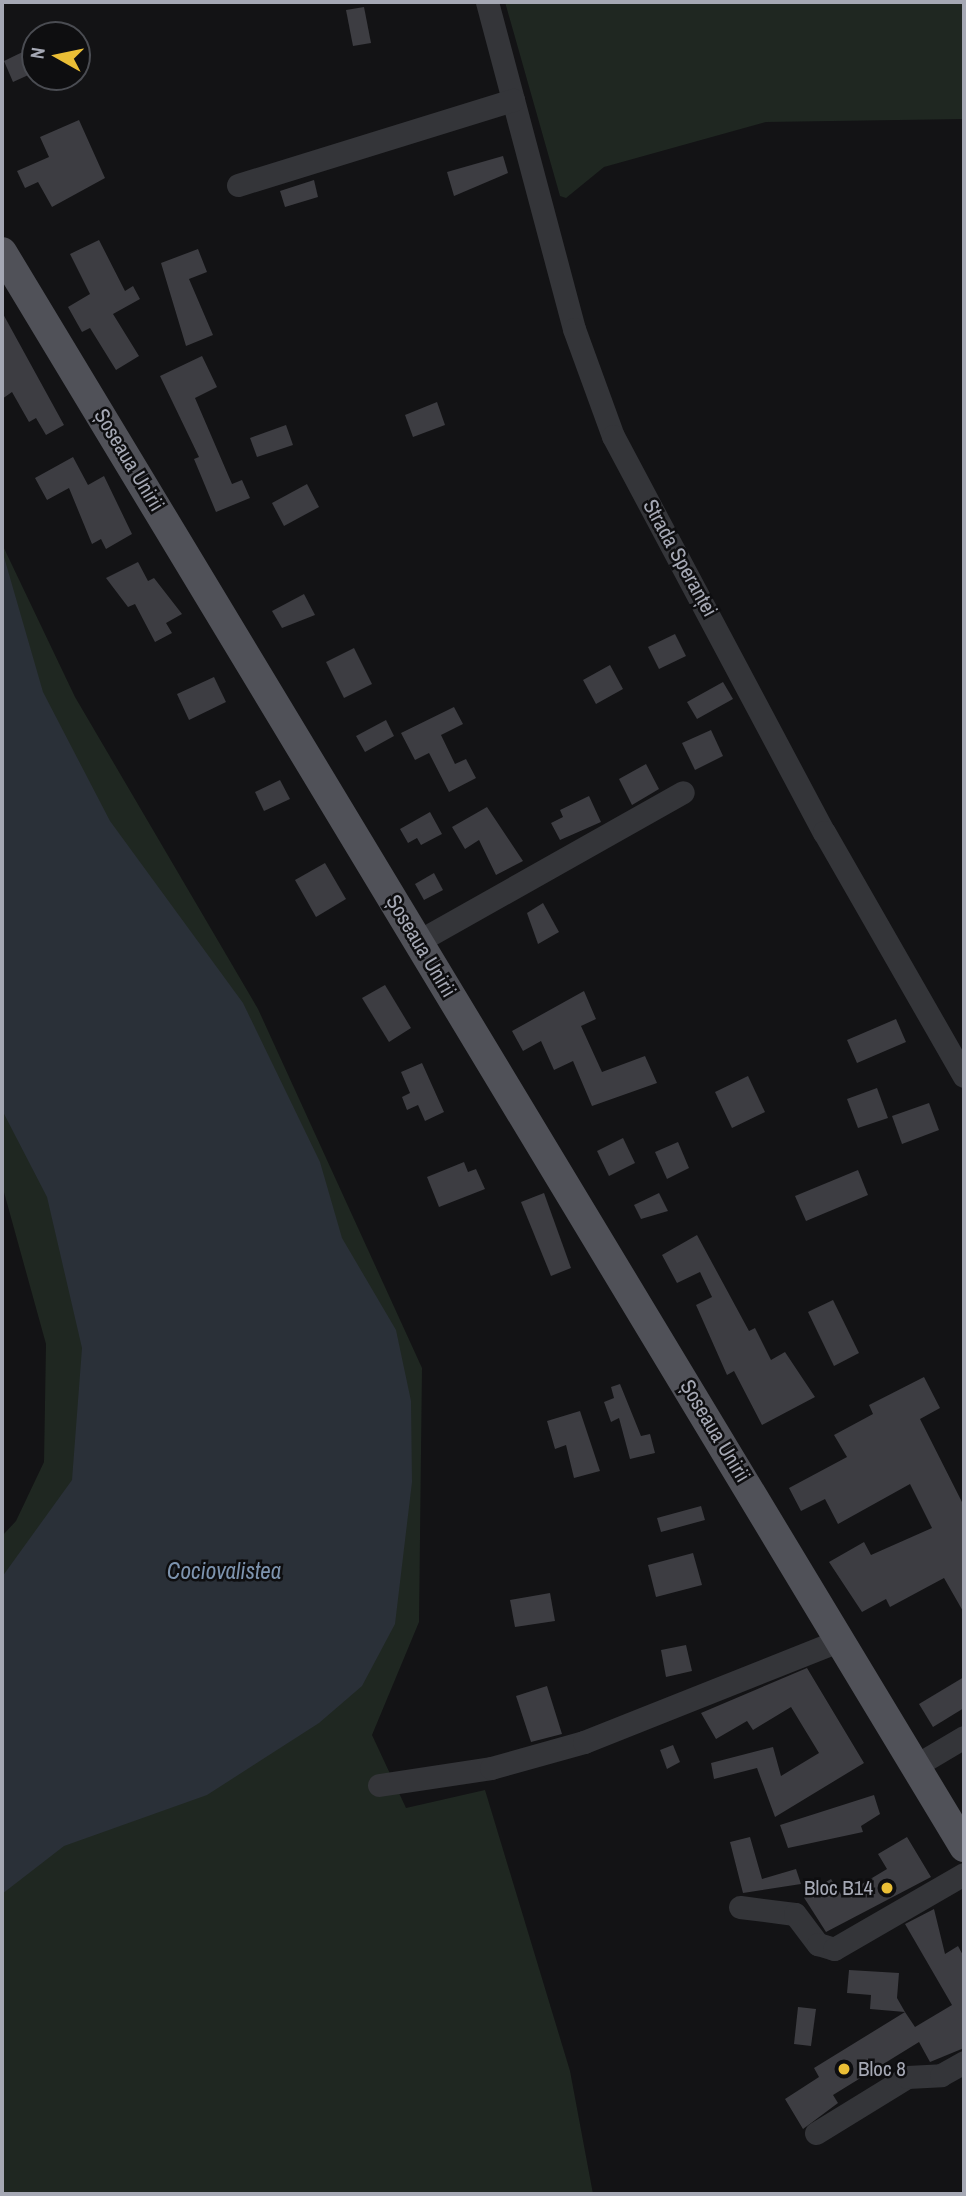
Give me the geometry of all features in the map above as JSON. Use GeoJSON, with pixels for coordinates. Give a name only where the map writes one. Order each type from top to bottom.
{"type":"FeatureCollection","features":[{"type":"Feature","properties":{"kind":"main road","name":"Șoseaua Unirii"},"geometry":{"type":"LineString","coordinates":[[2,252],[964,1847]]}},
{"type":"Feature","properties":{"kind":"street","name":"Strada Speranței"},"geometry":{"type":"LineString","coordinates":[[487,2],[574,329],[614,436],[824,832],[964,1076]]}},
{"type":"Feature","properties":{"kind":"street"},"geometry":{"type":"LineString","coordinates":[[238,185],[513,100]]}},
{"type":"Feature","properties":{"kind":"street"},"geometry":{"type":"LineString","coordinates":[[418,942],[683,792]]}},
{"type":"Feature","properties":{"kind":"street"},"geometry":{"type":"LineString","coordinates":[[379,1785],[491,1768],[584,1742],[840,1640]]}},
{"type":"Feature","properties":{"kind":"street"},"geometry":{"type":"LineString","coordinates":[[915,1766],[964,1737]]}},
{"type":"Feature","properties":{"kind":"street"},"geometry":{"type":"LineString","coordinates":[[740,1907],[795,1914],[818,1944],[834,1949],[964,1874]]}},
{"type":"Feature","properties":{"kind":"street"},"geometry":{"type":"LineString","coordinates":[[816,2133],[907,2077],[941,2075],[964,2062]]}},
{"type":"Feature","properties":{"kind":"shaded area"},"geometry":{"type":"Polygon","coordinates":[[[505,2],[964,2],[964,119],[766,122],[604,167],[566,198],[560,196],[505,2]]]}},
{"type":"Feature","properties":{"kind":"shaded area"},"geometry":{"type":"Polygon","coordinates":[[[2,544],[75,697],[258,1009],[422,1368],[419,1622],[372,1735],[406,1808],[485,1790],[570,2071],[593,2194],[2,2194],[2,1536],[16,1521],[44,1462],[46,1344],[2,1185],[2,544]]]}},
{"type":"Feature","properties":{"kind":"water","name":"Cociovalistea"},"geometry":{"type":"Polygon","coordinates":[[[2,550],[43,692],[110,821],[243,1003],[320,1162],[342,1238],[396,1330],[411,1401],[412,1482],[395,1624],[362,1686],[319,1723],[207,1795],[64,1846],[2,1894],[2,1577],[72,1480],[82,1348],[47,1197],[2,1110],[2,550]]]}},
{"type":"Feature","properties":{"kind":"building"},"geometry":{"type":"Polygon","coordinates":[[[364,7],[371,43],[353,46],[346,10],[364,7]]]}},
{"type":"Feature","properties":{"kind":"building"},"geometry":{"type":"Polygon","coordinates":[[[21,53],[21,78],[13,82],[4,61],[21,53]]]}},
{"type":"Feature","properties":{"kind":"building"},"geometry":{"type":"Polygon","coordinates":[[[79,120],[105,178],[52,207],[38,182],[25,188],[17,171],[49,157],[40,137],[79,120]]]}},
{"type":"Feature","properties":{"kind":"building"},"geometry":{"type":"Polygon","coordinates":[[[503,156],[508,173],[454,196],[447,172],[503,156]]]}},
{"type":"Feature","properties":{"kind":"building"},"geometry":{"type":"Polygon","coordinates":[[[314,180],[318,197],[285,207],[280,191],[314,180]]]}},
{"type":"Feature","properties":{"kind":"building"},"geometry":{"type":"Polygon","coordinates":[[[99,240],[125,291],[133,286],[140,299],[113,314],[139,356],[116,370],[90,328],[82,332],[68,307],[90,294],[70,254],[99,240]]]}},
{"type":"Feature","properties":{"kind":"building"},"geometry":{"type":"Polygon","coordinates":[[[198,249],[207,272],[189,279],[213,335],[186,346],[161,263],[198,249]]]}},
{"type":"Feature","properties":{"kind":"building"},"geometry":{"type":"Polygon","coordinates":[[[2,312],[64,425],[46,435],[36,418],[29,422],[12,392],[2,399],[2,312]]]}},
{"type":"Feature","properties":{"kind":"building"},"geometry":{"type":"Polygon","coordinates":[[[202,356],[217,387],[195,398],[232,484],[242,480],[250,498],[216,512],[194,459],[199,457],[160,376],[202,356]]]}},
{"type":"Feature","properties":{"kind":"building"},"geometry":{"type":"Polygon","coordinates":[[[437,402],[445,425],[413,437],[405,415],[437,402]]]}},
{"type":"Feature","properties":{"kind":"building"},"geometry":{"type":"Polygon","coordinates":[[[286,425],[293,445],[257,457],[250,438],[286,425]]]}},
{"type":"Feature","properties":{"kind":"building"},"geometry":{"type":"Polygon","coordinates":[[[73,457],[88,485],[104,476],[132,534],[106,549],[101,539],[92,544],[69,488],[47,500],[35,478],[73,457]]]}},
{"type":"Feature","properties":{"kind":"building"},"geometry":{"type":"Polygon","coordinates":[[[307,484],[319,507],[284,526],[272,503],[307,484]]]}},
{"type":"Feature","properties":{"kind":"building"},"geometry":{"type":"Polygon","coordinates":[[[138,562],[148,581],[154,578],[182,614],[166,623],[172,633],[155,642],[135,604],[128,607],[106,578],[138,562]]]}},
{"type":"Feature","properties":{"kind":"building"},"geometry":{"type":"Polygon","coordinates":[[[304,594],[315,615],[282,628],[272,611],[304,594]]]}},
{"type":"Feature","properties":{"kind":"building"},"geometry":{"type":"Polygon","coordinates":[[[675,634],[686,656],[659,669],[648,647],[675,634]]]}},
{"type":"Feature","properties":{"kind":"building"},"geometry":{"type":"Polygon","coordinates":[[[354,648],[372,684],[344,698],[326,662],[354,648]]]}},
{"type":"Feature","properties":{"kind":"building"},"geometry":{"type":"Polygon","coordinates":[[[610,665],[623,689],[596,704],[583,680],[610,665]]]}},
{"type":"Feature","properties":{"kind":"building"},"geometry":{"type":"Polygon","coordinates":[[[214,677],[226,702],[189,720],[177,694],[214,677]]]}},
{"type":"Feature","properties":{"kind":"building"},"geometry":{"type":"Polygon","coordinates":[[[723,682],[733,699],[697,719],[687,702],[723,682]]]}},
{"type":"Feature","properties":{"kind":"building"},"geometry":{"type":"Polygon","coordinates":[[[454,707],[463,724],[441,735],[455,764],[466,759],[476,778],[449,792],[429,753],[415,760],[401,733],[454,707]]]}},
{"type":"Feature","properties":{"kind":"building"},"geometry":{"type":"Polygon","coordinates":[[[386,720],[394,736],[365,752],[356,736],[386,720]]]}},
{"type":"Feature","properties":{"kind":"building"},"geometry":{"type":"Polygon","coordinates":[[[711,730],[723,756],[695,770],[682,743],[711,730]]]}},
{"type":"Feature","properties":{"kind":"building"},"geometry":{"type":"Polygon","coordinates":[[[646,764],[659,789],[632,805],[619,779],[646,764]]]}},
{"type":"Feature","properties":{"kind":"building"},"geometry":{"type":"Polygon","coordinates":[[[280,780],[290,799],[264,811],[255,792],[280,780]]]}},
{"type":"Feature","properties":{"kind":"building"},"geometry":{"type":"Polygon","coordinates":[[[589,796],[601,822],[560,840],[551,823],[563,817],[560,810],[589,796]]]}},
{"type":"Feature","properties":{"kind":"building"},"geometry":{"type":"Polygon","coordinates":[[[487,807],[523,861],[496,875],[479,840],[465,849],[452,827],[487,807]]]}},
{"type":"Feature","properties":{"kind":"building"},"geometry":{"type":"Polygon","coordinates":[[[430,812],[442,834],[421,845],[417,838],[408,843],[400,829],[430,812]]]}},
{"type":"Feature","properties":{"kind":"building"},"geometry":{"type":"Polygon","coordinates":[[[325,863],[346,899],[316,917],[295,880],[325,863]]]}},
{"type":"Feature","properties":{"kind":"building"},"geometry":{"type":"Polygon","coordinates":[[[434,873],[443,890],[424,900],[415,884],[434,873]]]}},
{"type":"Feature","properties":{"kind":"building"},"geometry":{"type":"Polygon","coordinates":[[[543,903],[559,932],[538,944],[527,913],[543,903]]]}},
{"type":"Feature","properties":{"kind":"building"},"geometry":{"type":"Polygon","coordinates":[[[385,985],[411,1028],[389,1042],[362,998],[385,985]]]}},
{"type":"Feature","properties":{"kind":"building"},"geometry":{"type":"Polygon","coordinates":[[[584,991],[596,1019],[581,1026],[602,1072],[645,1056],[657,1083],[592,1106],[573,1061],[554,1070],[541,1041],[523,1051],[512,1031],[584,991]]]}},
{"type":"Feature","properties":{"kind":"building"},"geometry":{"type":"Polygon","coordinates":[[[896,1019],[906,1042],[857,1063],[847,1040],[896,1019]]]}},
{"type":"Feature","properties":{"kind":"building"},"geometry":{"type":"Polygon","coordinates":[[[422,1063],[444,1112],[425,1121],[418,1105],[407,1110],[402,1097],[410,1093],[401,1072],[422,1063]]]}},
{"type":"Feature","properties":{"kind":"building"},"geometry":{"type":"Polygon","coordinates":[[[748,1076],[765,1112],[732,1128],[715,1092],[748,1076]]]}},
{"type":"Feature","properties":{"kind":"building"},"geometry":{"type":"Polygon","coordinates":[[[877,1088],[888,1118],[858,1128],[847,1099],[877,1088]]]}},
{"type":"Feature","properties":{"kind":"building"},"geometry":{"type":"Polygon","coordinates":[[[929,1103],[939,1130],[902,1144],[892,1116],[929,1103]]]}},
{"type":"Feature","properties":{"kind":"building"},"geometry":{"type":"Polygon","coordinates":[[[623,1138],[635,1163],[609,1176],[597,1151],[623,1138]]]}},
{"type":"Feature","properties":{"kind":"building"},"geometry":{"type":"Polygon","coordinates":[[[678,1142],[689,1168],[667,1179],[655,1152],[678,1142]]]}},
{"type":"Feature","properties":{"kind":"building"},"geometry":{"type":"Polygon","coordinates":[[[464,1162],[468,1172],[476,1169],[485,1189],[439,1207],[427,1177],[464,1162]]]}},
{"type":"Feature","properties":{"kind":"building"},"geometry":{"type":"Polygon","coordinates":[[[858,1170],[868,1195],[806,1221],[795,1196],[858,1170]]]}},
{"type":"Feature","properties":{"kind":"building"},"geometry":{"type":"Polygon","coordinates":[[[544,1193],[571,1268],[551,1276],[521,1202],[544,1193]]]}},
{"type":"Feature","properties":{"kind":"building"},"geometry":{"type":"Polygon","coordinates":[[[659,1193],[668,1211],[641,1219],[634,1205],[659,1193]]]}},
{"type":"Feature","properties":{"kind":"building"},"geometry":{"type":"Polygon","coordinates":[[[697,1235],[749,1331],[755,1328],[771,1360],[785,1352],[815,1397],[762,1425],[734,1371],[727,1375],[696,1305],[712,1297],[700,1272],[677,1283],[662,1255],[697,1235]]]}},
{"type":"Feature","properties":{"kind":"building"},"geometry":{"type":"Polygon","coordinates":[[[833,1300],[859,1353],[834,1366],[808,1312],[833,1300]]]}},
{"type":"Feature","properties":{"kind":"building"},"geometry":{"type":"Polygon","coordinates":[[[924,1377],[940,1408],[920,1419],[964,1506],[964,1613],[944,1578],[890,1607],[886,1599],[862,1612],[829,1562],[864,1542],[871,1555],[932,1528],[910,1484],[838,1524],[825,1499],[801,1511],[789,1488],[847,1457],[834,1435],[873,1414],[869,1405],[924,1377]]]}},
{"type":"Feature","properties":{"kind":"building"},"geometry":{"type":"Polygon","coordinates":[[[620,1384],[641,1436],[650,1434],[655,1453],[630,1459],[619,1418],[611,1422],[604,1402],[614,1398],[611,1387],[620,1384]]]}},
{"type":"Feature","properties":{"kind":"building"},"geometry":{"type":"Polygon","coordinates":[[[580,1411],[600,1471],[574,1478],[566,1445],[555,1449],[547,1421],[580,1411]]]}},
{"type":"Feature","properties":{"kind":"building"},"geometry":{"type":"Polygon","coordinates":[[[701,1506],[705,1520],[661,1532],[657,1518],[701,1506]]]}},
{"type":"Feature","properties":{"kind":"building"},"geometry":{"type":"Polygon","coordinates":[[[693,1553],[702,1585],[656,1597],[648,1565],[693,1553]]]}},
{"type":"Feature","properties":{"kind":"building"},"geometry":{"type":"Polygon","coordinates":[[[550,1593],[555,1621],[515,1627],[510,1600],[550,1593]]]}},
{"type":"Feature","properties":{"kind":"building"},"geometry":{"type":"Polygon","coordinates":[[[686,1645],[692,1671],[666,1677],[661,1650],[686,1645]]]}},
{"type":"Feature","properties":{"kind":"building"},"geometry":{"type":"Polygon","coordinates":[[[807,1668],[864,1763],[775,1817],[757,1768],[714,1779],[711,1763],[773,1747],[781,1776],[819,1753],[791,1707],[753,1730],[747,1721],[716,1739],[701,1713],[807,1668]]]}},
{"type":"Feature","properties":{"kind":"building"},"geometry":{"type":"Polygon","coordinates":[[[964,1677],[964,1708],[933,1727],[919,1704],[964,1677]]]}},
{"type":"Feature","properties":{"kind":"building"},"geometry":{"type":"Polygon","coordinates":[[[547,1686],[562,1734],[531,1742],[516,1696],[547,1686]]]}},
{"type":"Feature","properties":{"kind":"building"},"geometry":{"type":"Polygon","coordinates":[[[673,1745],[680,1762],[667,1769],[660,1750],[673,1745]]]}},
{"type":"Feature","properties":{"kind":"building"},"geometry":{"type":"Polygon","coordinates":[[[874,1795],[880,1814],[861,1826],[863,1832],[788,1848],[780,1825],[874,1795]]]}},
{"type":"Feature","properties":{"kind":"building"},"geometry":{"type":"Polygon","coordinates":[[[750,1837],[762,1879],[796,1869],[801,1884],[743,1893],[730,1842],[750,1837]]]}},
{"type":"Feature","properties":{"kind":"building","name":"Bloc B14"},"geometry":{"type":"Polygon","coordinates":[[[907,1837],[931,1877],[826,1932],[803,1896],[831,1879],[842,1896],[887,1869],[878,1854],[907,1837]]]}},
{"type":"Feature","properties":{"kind":"building","name":"Bloc 8"},"geometry":{"type":"Polygon","coordinates":[[[934,1909],[945,1954],[958,1946],[964,1957],[964,2048],[930,2062],[919,2042],[833,2095],[838,2103],[803,2129],[785,2099],[819,2077],[814,2068],[905,2012],[915,2027],[952,2005],[905,1924],[934,1909]]]}},
{"type":"Feature","properties":{"kind":"building"},"geometry":{"type":"Polygon","coordinates":[[[849,1970],[899,1973],[897,1998],[905,2012],[870,2009],[871,1995],[847,1993],[849,1970]]]}},
{"type":"Feature","properties":{"kind":"building"},"geometry":{"type":"Polygon","coordinates":[[[798,2007],[816,2009],[811,2046],[794,2044],[798,2007]]]}},
{"type":"Feature","properties":{"kind":"place","name":"Bloc B14"},"geometry":{"type":"Point","coordinates":[887,1888]}},
{"type":"Feature","properties":{"kind":"place","name":"Bloc 8"},"geometry":{"type":"Point","coordinates":[844,2069]}}]}
